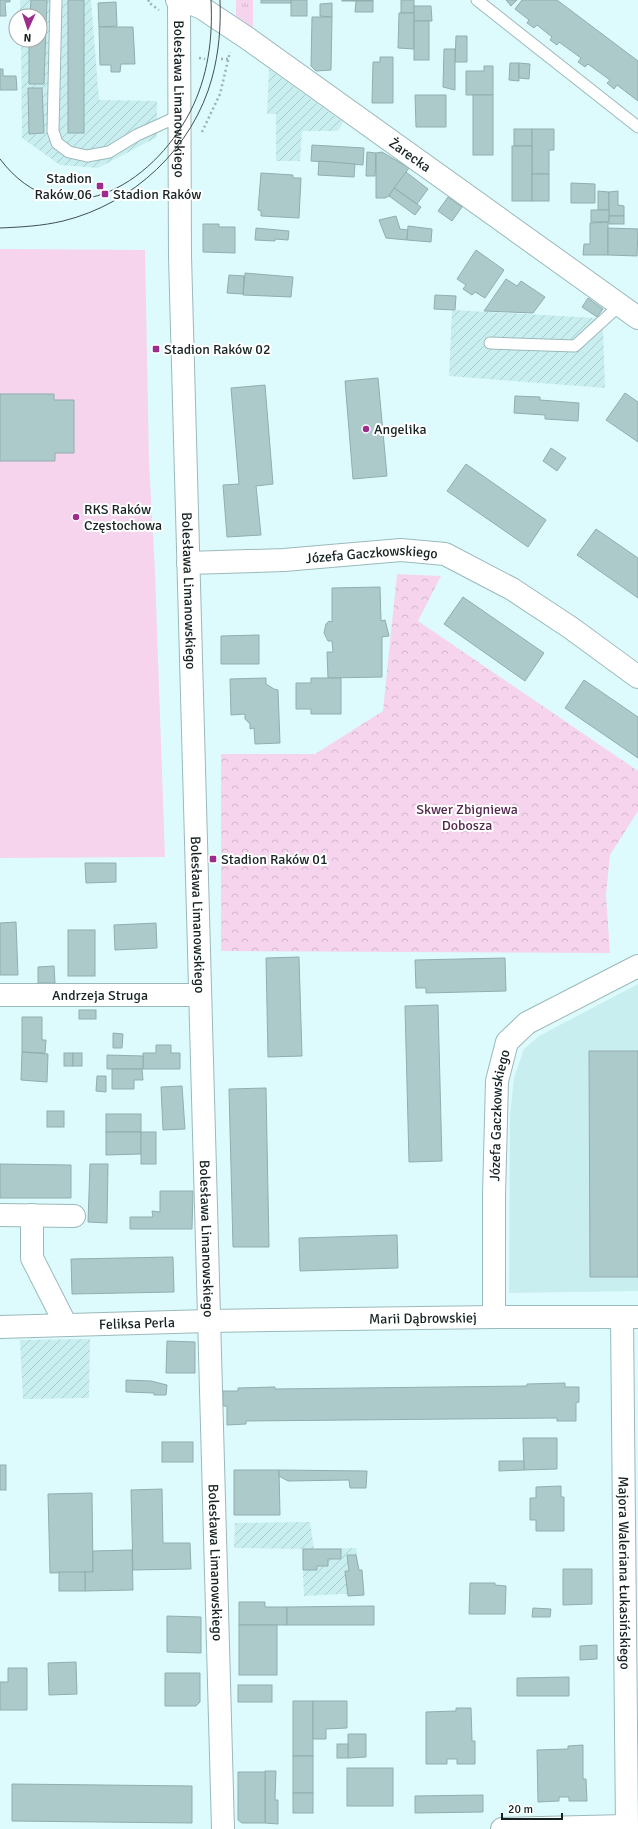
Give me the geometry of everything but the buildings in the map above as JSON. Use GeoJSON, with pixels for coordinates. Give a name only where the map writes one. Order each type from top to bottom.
{"type":"FeatureCollection","features":[{"type":"Feature","properties":{"kind":"street","name":"Bolesława Limanowskiego"},"geometry":{"type":"LineString","coordinates":[[178,0],[180,256],[223,1829]]}},
{"type":"Feature","properties":{"kind":"street","name":"Żarecka"},"geometry":{"type":"LineString","coordinates":[[178,0],[202,8],[247,38],[638,318]]}},
{"type":"Feature","properties":{"kind":"street","name":"Józefa Gaczkowskiego"},"geometry":{"type":"LineString","coordinates":[[188,563],[284,560],[401,550],[446,554],[512,589],[571,628],[638,677]]}},
{"type":"Feature","properties":{"kind":"street","name":"Józefa Gaczkowskiego"},"geometry":{"type":"LineString","coordinates":[[494,1317],[494,1194],[497,1081],[507,1042],[527,1023],[638,966]]}},
{"type":"Feature","properties":{"kind":"street","name":"Andrzeja Struga"},"geometry":{"type":"LineString","coordinates":[[0,995],[200,994]]}},
{"type":"Feature","properties":{"kind":"street"},"geometry":{"type":"LineString","coordinates":[[0,1215],[74,1216]]}},
{"type":"Feature","properties":{"kind":"street"},"geometry":{"type":"LineString","coordinates":[[32,1216],[32,1258],[66,1325]]}},
{"type":"Feature","properties":{"kind":"street","name":"Marii Dąbrowskiej"},"geometry":{"type":"LineString","coordinates":[[208,1321],[494,1317],[630,1317]]}},
{"type":"Feature","properties":{"kind":"street","name":"Majora Waleriana Łukasińskiego"},"geometry":{"type":"LineString","coordinates":[[627,1828],[630,1317]]}},
{"type":"Feature","properties":{"kind":"street","name":"Feliksa Perla"},"geometry":{"type":"LineString","coordinates":[[0,1327],[208,1321]]}},
{"type":"Feature","properties":{"kind":"street"},"geometry":{"type":"LineString","coordinates":[[502,1829],[627,1828]]}},
{"type":"Feature","properties":{"kind":"lane"},"geometry":{"type":"LineString","coordinates":[[56,0],[53,131],[57,143],[69,152],[87,156],[109,152],[137,135],[179,116]]}},
{"type":"Feature","properties":{"kind":"lane"},"geometry":{"type":"LineString","coordinates":[[477,0],[638,127]]}},
{"type":"Feature","properties":{"kind":"lane"},"geometry":{"type":"LineString","coordinates":[[490,343],[575,346],[620,305]]}},
{"type":"Feature","properties":{"kind":"path"},"geometry":{"type":"LineString","coordinates":[[221,59],[229,60]]}},
{"type":"Feature","properties":{"kind":"shaded area"},"geometry":{"type":"Polygon","coordinates":[[[20,0],[91,0],[99,100],[157,101],[157,137],[98,168],[60,165],[22,138],[21,48],[48,48],[48,8],[20,8],[20,0]]]}},
{"type":"Feature","properties":{"kind":"shaded area"},"geometry":{"type":"Polygon","coordinates":[[[269,69],[343,122],[338,131],[302,131],[300,161],[276,161],[276,114],[267,114],[269,69]]]}},
{"type":"Feature","properties":{"kind":"shaded area"},"geometry":{"type":"Polygon","coordinates":[[[452,310],[596,318],[603,329],[605,388],[449,376],[452,310]]]}},
{"type":"Feature","properties":{"kind":"shaded area"},"geometry":{"type":"Polygon","coordinates":[[[638,984],[638,1291],[509,1293],[510,1115],[514,1078],[524,1049],[539,1036],[638,984]]]}},
{"type":"Feature","properties":{"kind":"shaded area"},"geometry":{"type":"Polygon","coordinates":[[[90,1339],[89,1398],[23,1399],[20,1340],[90,1339]]]}},
{"type":"Feature","properties":{"kind":"shaded area"},"geometry":{"type":"Polygon","coordinates":[[[310,1522],[314,1549],[356,1548],[362,1593],[304,1596],[302,1549],[234,1548],[235,1523],[310,1522]]]}},
{"type":"Feature","properties":{"kind":"green space"},"geometry":{"type":"Polygon","coordinates":[[[236,0],[253,0],[253,28],[236,16],[236,0]]]}},
{"type":"Feature","properties":{"kind":"green space","name":"RKS Raków Częstochowa"},"geometry":{"type":"Polygon","coordinates":[[[0,249],[145,250],[149,462],[155,573],[165,857],[0,858],[0,249]]]}},
{"type":"Feature","properties":{"kind":"green space","name":"Skwer Zbigniewa Dobosza"},"geometry":{"type":"Polygon","coordinates":[[[397,574],[441,576],[418,621],[638,771],[638,811],[610,855],[606,895],[610,953],[221,951],[221,754],[315,754],[383,711],[397,574]]]}},
{"type":"Feature","properties":{"kind":"tram line"},"geometry":{"type":"LineString","coordinates":[[0,159],[24,184],[50,197],[77,199],[104,194],[130,181],[153,162],[173,138],[190,112],[196,99],[208,58],[211,29],[211,0]]}},
{"type":"Feature","properties":{"kind":"tram line"},"geometry":{"type":"LineString","coordinates":[[0,228],[47,224],[89,213],[136,187],[157,169],[175,150],[191,127],[203,104],[212,78],[218,49],[220,30],[220,0]]}},
{"type":"Feature","properties":{"kind":"place","name":"Stadion Raków 06"},"geometry":{"type":"Point","coordinates":[100,186]}},
{"type":"Feature","properties":{"kind":"place","name":"Stadion Raków"},"geometry":{"type":"Point","coordinates":[105,194]}},
{"type":"Feature","properties":{"kind":"place","name":"Stadion Raków 02"},"geometry":{"type":"Point","coordinates":[156,349]}},
{"type":"Feature","properties":{"kind":"place","name":"Angelika"},"geometry":{"type":"Point","coordinates":[366,429]}},
{"type":"Feature","properties":{"kind":"place","name":"RKS Raków Częstochowa"},"geometry":{"type":"Point","coordinates":[76,517]}},
{"type":"Feature","properties":{"kind":"place","name":"Stadion Raków 01"},"geometry":{"type":"Point","coordinates":[213,859]}}]}
